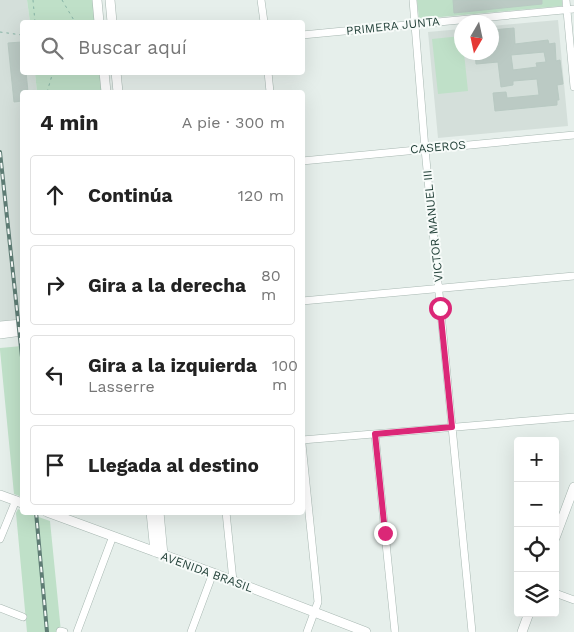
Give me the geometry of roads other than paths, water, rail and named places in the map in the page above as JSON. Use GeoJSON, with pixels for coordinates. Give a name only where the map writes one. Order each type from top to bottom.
{"type":"FeatureCollection","features":[{"type":"Feature","properties":{"kind":"street"},"geometry":{"type":"LineString","coordinates":[[97,0],[99,20]]}},
{"type":"Feature","properties":{"kind":"street"},"geometry":{"type":"LineString","coordinates":[[110,0],[112,20]]}},
{"type":"Feature","properties":{"kind":"street"},"geometry":{"type":"LineString","coordinates":[[261,0],[264,20]]}},
{"type":"Feature","properties":{"kind":"street","name":"VICTOR MANUEL III"},"geometry":{"type":"LineString","coordinates":[[413,0],[425,149],[472,632]]}},
{"type":"Feature","properties":{"kind":"street"},"geometry":{"type":"LineString","coordinates":[[566,0],[570,9],[574,87]]}},
{"type":"Feature","properties":{"kind":"street","name":"PRIMERA JUNTA"},"geometry":{"type":"LineString","coordinates":[[305,35],[570,9]]}},
{"type":"Feature","properties":{"kind":"street"},"geometry":{"type":"LineString","coordinates":[[104,75],[106,90]]}},
{"type":"Feature","properties":{"kind":"street"},"geometry":{"type":"LineString","coordinates":[[116,75],[118,90]]}},
{"type":"Feature","properties":{"kind":"street"},"geometry":{"type":"LineString","coordinates":[[268,75],[270,90]]}},
{"type":"Feature","properties":{"kind":"street","name":"CASEROS"},"geometry":{"type":"LineString","coordinates":[[305,160],[574,135]]}},
{"type":"Feature","properties":{"kind":"street"},"geometry":{"type":"LineString","coordinates":[[305,301],[574,276]]}},
{"type":"Feature","properties":{"kind":"street"},"geometry":{"type":"LineString","coordinates":[[0,326],[20,324]]}},
{"type":"Feature","properties":{"kind":"street"},"geometry":{"type":"LineString","coordinates":[[0,334],[20,332]]}},
{"type":"Feature","properties":{"kind":"street"},"geometry":{"type":"LineString","coordinates":[[305,442],[574,417]]}},
{"type":"Feature","properties":{"kind":"street"},"geometry":{"type":"LineString","coordinates":[[375,434],[395,632]]}},
{"type":"Feature","properties":{"kind":"street"},"geometry":{"type":"LineString","coordinates":[[305,472],[318,602],[307,632]]}},
{"type":"Feature","properties":{"kind":"street"},"geometry":{"type":"LineString","coordinates":[[559,527],[574,486]]}},
{"type":"Feature","properties":{"kind":"street"},"geometry":{"type":"LineString","coordinates":[[0,495],[19,502],[0,539]]}},
{"type":"Feature","properties":{"kind":"street","name":"AVENIDA BRASIL"},"geometry":{"type":"LineString","coordinates":[[55,515],[366,632]]}},
{"type":"Feature","properties":{"kind":"street"},"geometry":{"type":"LineString","coordinates":[[152,515],[159,554]]}},
{"type":"Feature","properties":{"kind":"street"},"geometry":{"type":"LineString","coordinates":[[159,515],[159,554]]}},
{"type":"Feature","properties":{"kind":"street"},"geometry":{"type":"LineString","coordinates":[[226,515],[233,581]]}},
{"type":"Feature","properties":{"kind":"street"},"geometry":{"type":"LineString","coordinates":[[77,632],[113,536]]}},
{"type":"Feature","properties":{"kind":"street"},"geometry":{"type":"LineString","coordinates":[[191,632],[213,573]]}},
{"type":"Feature","properties":{"kind":"street"},"geometry":{"type":"LineString","coordinates":[[559,594],[574,600]]}},
{"type":"Feature","properties":{"kind":"street"},"geometry":{"type":"LineString","coordinates":[[0,608],[23,617]]}},
{"type":"Feature","properties":{"kind":"street"},"geometry":{"type":"LineString","coordinates":[[522,632],[528,617]]}},
{"type":"Feature","properties":{"kind":"railway"},"geometry":{"type":"LineString","coordinates":[[0,152],[20,338]]}},
{"type":"Feature","properties":{"kind":"railway"},"geometry":{"type":"LineString","coordinates":[[36,515],[47,632]]}}]}
